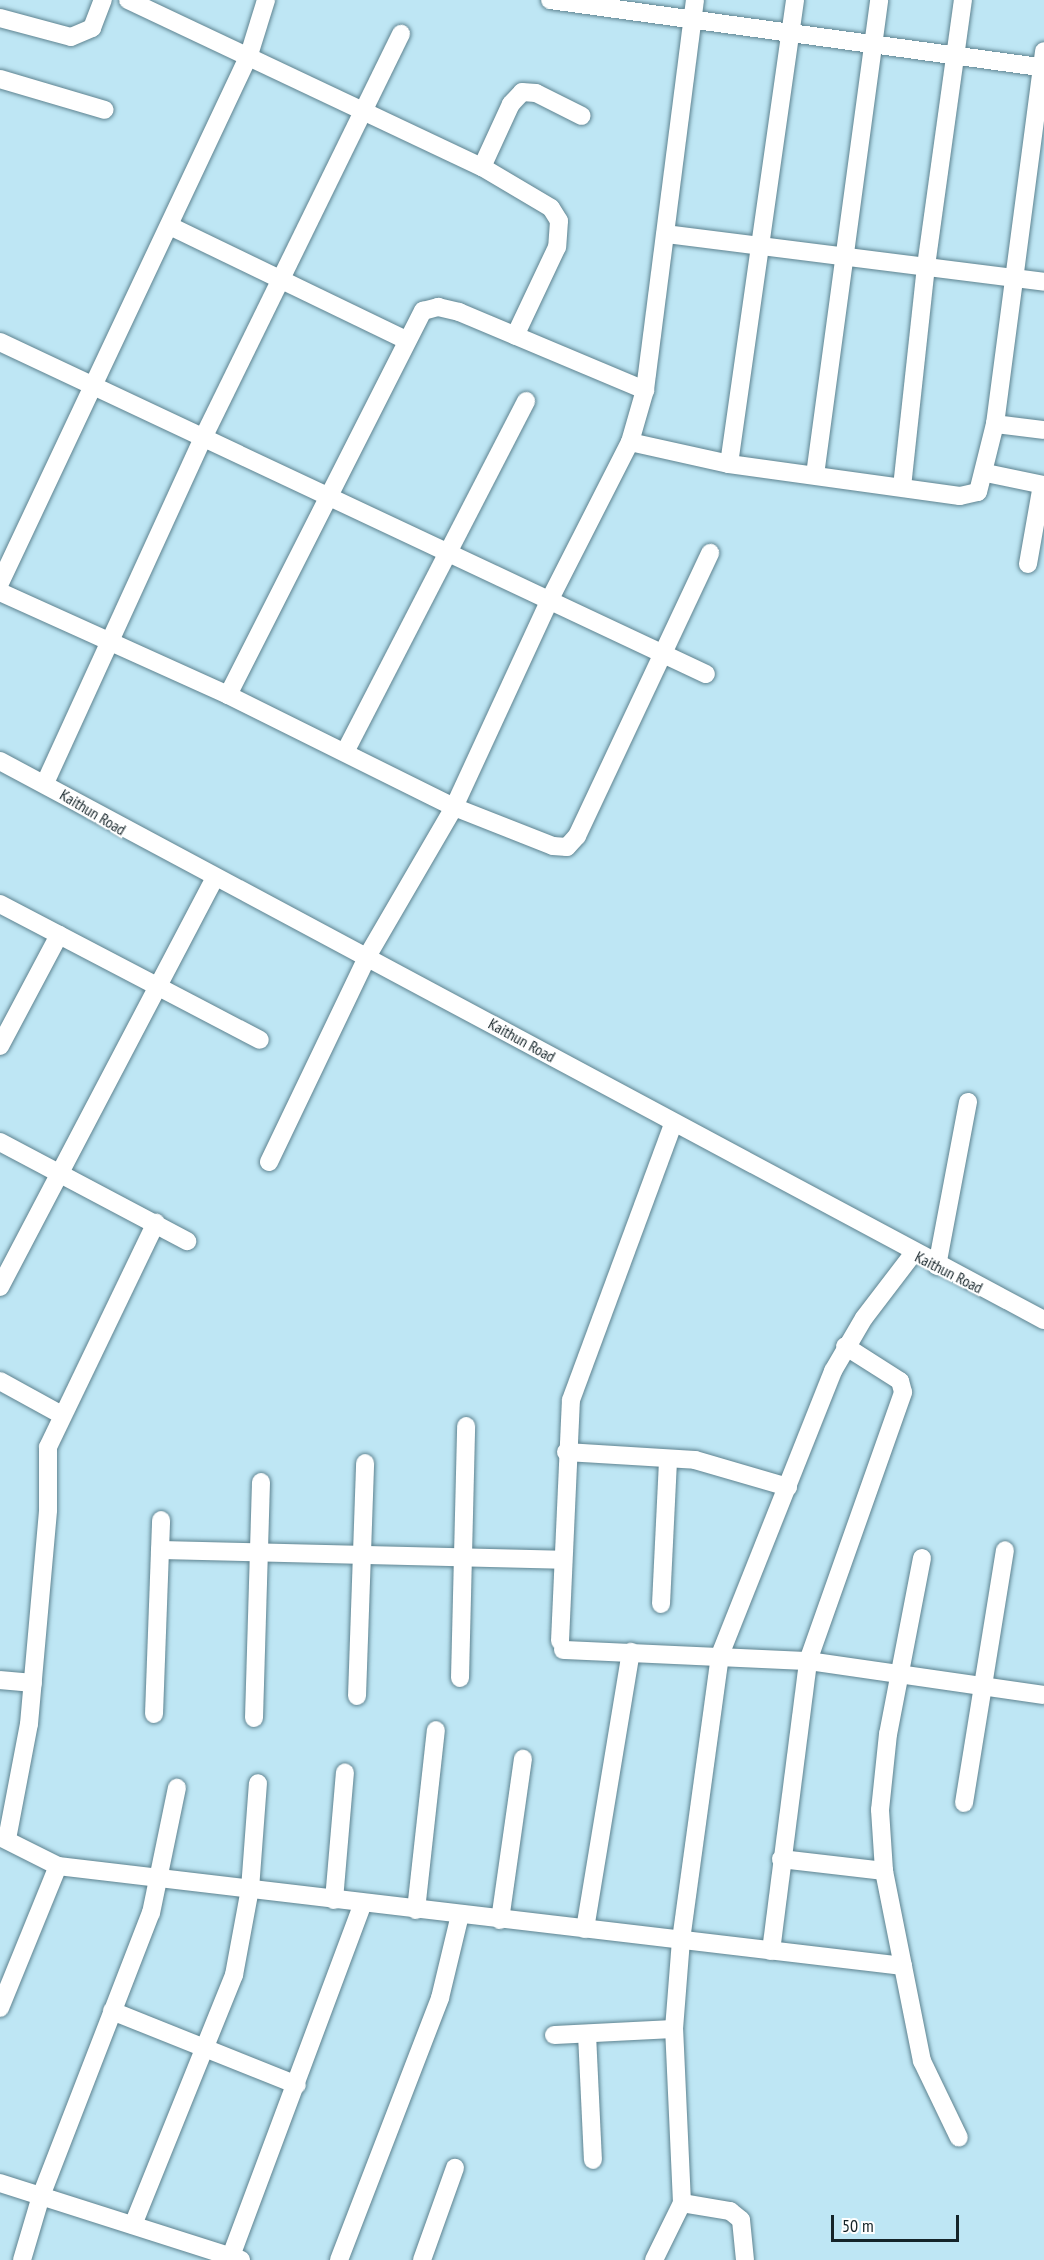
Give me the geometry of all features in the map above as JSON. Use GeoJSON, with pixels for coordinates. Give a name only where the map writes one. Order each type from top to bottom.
{"type":"FeatureCollection","features":[{"type":"Feature","properties":{"kind":"street"},"geometry":{"type":"LineString","coordinates":[[0,18],[71,37],[92,28],[103,0]]}},
{"type":"Feature","properties":{"kind":"street"},"geometry":{"type":"LineString","coordinates":[[128,0],[249,55],[482,167],[543,201],[559,222],[557,247],[515,336]]}},
{"type":"Feature","properties":{"kind":"street"},"geometry":{"type":"LineString","coordinates":[[0,583],[96,386],[249,55],[266,0]]}},
{"type":"Feature","properties":{"kind":"street"},"geometry":{"type":"LineString","coordinates":[[550,0],[609,5],[693,20],[955,57],[1043,62],[995,424],[982,486],[971,496],[729,464],[630,442]]}},
{"type":"Feature","properties":{"kind":"street"},"geometry":{"type":"LineString","coordinates":[[269,1162],[368,955],[454,807],[550,600],[630,442],[645,390],[695,0]]}},
{"type":"Feature","properties":{"kind":"street"},"geometry":{"type":"LineString","coordinates":[[729,464],[795,0]]}},
{"type":"Feature","properties":{"kind":"street"},"geometry":{"type":"LineString","coordinates":[[815,474],[879,0]]}},
{"type":"Feature","properties":{"kind":"street"},"geometry":{"type":"LineString","coordinates":[[902,487],[926,266],[963,0]]}},
{"type":"Feature","properties":{"kind":"street"},"geometry":{"type":"LineString","coordinates":[[45,783],[204,436],[283,283],[401,34]]}},
{"type":"Feature","properties":{"kind":"street"},"geometry":{"type":"LineString","coordinates":[[0,79],[105,110]]}},
{"type":"Feature","properties":{"kind":"street"},"geometry":{"type":"LineString","coordinates":[[482,167],[511,104],[522,92],[536,93],[582,116]]}},
{"type":"Feature","properties":{"kind":"street"},"geometry":{"type":"LineString","coordinates":[[170,226],[283,283],[406,340]]}},
{"type":"Feature","properties":{"kind":"street"},"geometry":{"type":"LineString","coordinates":[[666,234],[1044,282]]}},
{"type":"Feature","properties":{"kind":"street"},"geometry":{"type":"LineString","coordinates":[[228,695],[418,315],[438,307],[645,390]]}},
{"type":"Feature","properties":{"kind":"street"},"geometry":{"type":"LineString","coordinates":[[0,342],[204,436],[326,497],[550,600],[658,655],[706,674]]}},
{"type":"Feature","properties":{"kind":"street"},"geometry":{"type":"LineString","coordinates":[[345,752],[526,401]]}},
{"type":"Feature","properties":{"kind":"street"},"geometry":{"type":"LineString","coordinates":[[995,424],[1044,430]]}},
{"type":"Feature","properties":{"kind":"street"},"geometry":{"type":"LineString","coordinates":[[986,472],[1043,485],[1028,564]]}},
{"type":"Feature","properties":{"kind":"street"},"geometry":{"type":"LineString","coordinates":[[0,592],[228,695],[454,807],[553,846],[567,847],[577,836],[658,655],[710,553]]}},
{"type":"Feature","properties":{"kind":"street","name":"Kaithun Road"},"geometry":{"type":"LineString","coordinates":[[0,761],[45,783],[214,879],[368,955],[913,1254],[1044,1320]]}},
{"type":"Feature","properties":{"kind":"street"},"geometry":{"type":"LineString","coordinates":[[0,1287],[214,879]]}},
{"type":"Feature","properties":{"kind":"street"},"geometry":{"type":"LineString","coordinates":[[0,904],[260,1040]]}},
{"type":"Feature","properties":{"kind":"street"},"geometry":{"type":"LineString","coordinates":[[2,1036],[59,935]]}},
{"type":"Feature","properties":{"kind":"street"},"geometry":{"type":"LineString","coordinates":[[937,1266],[968,1102]]}},
{"type":"Feature","properties":{"kind":"street"},"geometry":{"type":"LineString","coordinates":[[673,1124],[571,1400],[566,1452],[561,1646],[808,1661],[1044,1695]]}},
{"type":"Feature","properties":{"kind":"street"},"geometry":{"type":"LineString","coordinates":[[0,1142],[156,1223],[187,1242]]}},
{"type":"Feature","properties":{"kind":"street"},"geometry":{"type":"LineString","coordinates":[[156,1223],[60,1414],[46,1463],[48,1510],[33,1683],[4,1838],[58,1866],[903,1966]]}},
{"type":"Feature","properties":{"kind":"street"},"geometry":{"type":"LineString","coordinates":[[654,2260],[682,2203],[674,2029],[681,1940],[720,1655],[846,1346],[913,1254]]}},
{"type":"Feature","properties":{"kind":"street"},"geometry":{"type":"LineString","coordinates":[[771,1951],[808,1661],[903,1392],[900,1381],[846,1346]]}},
{"type":"Feature","properties":{"kind":"street"},"geometry":{"type":"LineString","coordinates":[[0,1381],[60,1414]]}},
{"type":"Feature","properties":{"kind":"street"},"geometry":{"type":"LineString","coordinates":[[460,1678],[465,1557],[466,1426]]}},
{"type":"Feature","properties":{"kind":"street"},"geometry":{"type":"LineString","coordinates":[[566,1452],[695,1460],[789,1487]]}},
{"type":"Feature","properties":{"kind":"street"},"geometry":{"type":"LineString","coordinates":[[661,1604],[668,1459]]}},
{"type":"Feature","properties":{"kind":"street"},"geometry":{"type":"LineString","coordinates":[[357,1696],[365,1463]]}},
{"type":"Feature","properties":{"kind":"street"},"geometry":{"type":"LineString","coordinates":[[254,1718],[261,1482]]}},
{"type":"Feature","properties":{"kind":"street"},"geometry":{"type":"LineString","coordinates":[[154,1714],[161,1520]]}},
{"type":"Feature","properties":{"kind":"street"},"geometry":{"type":"LineString","coordinates":[[160,1550],[563,1560]]}},
{"type":"Feature","properties":{"kind":"street"},"geometry":{"type":"LineString","coordinates":[[964,1803],[1005,1550]]}},
{"type":"Feature","properties":{"kind":"street"},"geometry":{"type":"LineString","coordinates":[[922,1558],[898,1673],[880,1810],[884,1871],[922,2061],[959,2139]]}},
{"type":"Feature","properties":{"kind":"street"},"geometry":{"type":"LineString","coordinates":[[585,1929],[631,1652]]}},
{"type":"Feature","properties":{"kind":"street"},"geometry":{"type":"LineString","coordinates":[[0,1680],[33,1683]]}},
{"type":"Feature","properties":{"kind":"street"},"geometry":{"type":"LineString","coordinates":[[416,1910],[436,1730]]}},
{"type":"Feature","properties":{"kind":"street"},"geometry":{"type":"LineString","coordinates":[[500,1920],[523,1759]]}},
{"type":"Feature","properties":{"kind":"street"},"geometry":{"type":"LineString","coordinates":[[334,1900],[345,1772]]}},
{"type":"Feature","properties":{"kind":"street"},"geometry":{"type":"LineString","coordinates":[[133,2225],[234,1975],[250,1888],[258,1782]]}},
{"type":"Feature","properties":{"kind":"street"},"geometry":{"type":"LineString","coordinates":[[22,2260],[41,2196],[112,2011],[160,1877],[177,1788]]}},
{"type":"Feature","properties":{"kind":"street"},"geometry":{"type":"LineString","coordinates":[[781,1859],[884,1871]]}},
{"type":"Feature","properties":{"kind":"street"},"geometry":{"type":"LineString","coordinates":[[0,2008],[58,1866]]}},
{"type":"Feature","properties":{"kind":"street"},"geometry":{"type":"LineString","coordinates":[[0,2183],[133,2225],[204,2254],[237,2258],[363,1903]]}},
{"type":"Feature","properties":{"kind":"street"},"geometry":{"type":"LineString","coordinates":[[339,2260],[440,1998],[460,1915]]}},
{"type":"Feature","properties":{"kind":"street"},"geometry":{"type":"LineString","coordinates":[[112,2011],[297,2085]]}},
{"type":"Feature","properties":{"kind":"street"},"geometry":{"type":"LineString","coordinates":[[554,2035],[674,2029]]}},
{"type":"Feature","properties":{"kind":"street"},"geometry":{"type":"LineString","coordinates":[[587,2034],[593,2160]]}},
{"type":"Feature","properties":{"kind":"street"},"geometry":{"type":"LineString","coordinates":[[422,2260],[455,2168]]}},
{"type":"Feature","properties":{"kind":"street"},"geometry":{"type":"LineString","coordinates":[[682,2203],[730,2211],[741,2220],[745,2260]]}}]}
